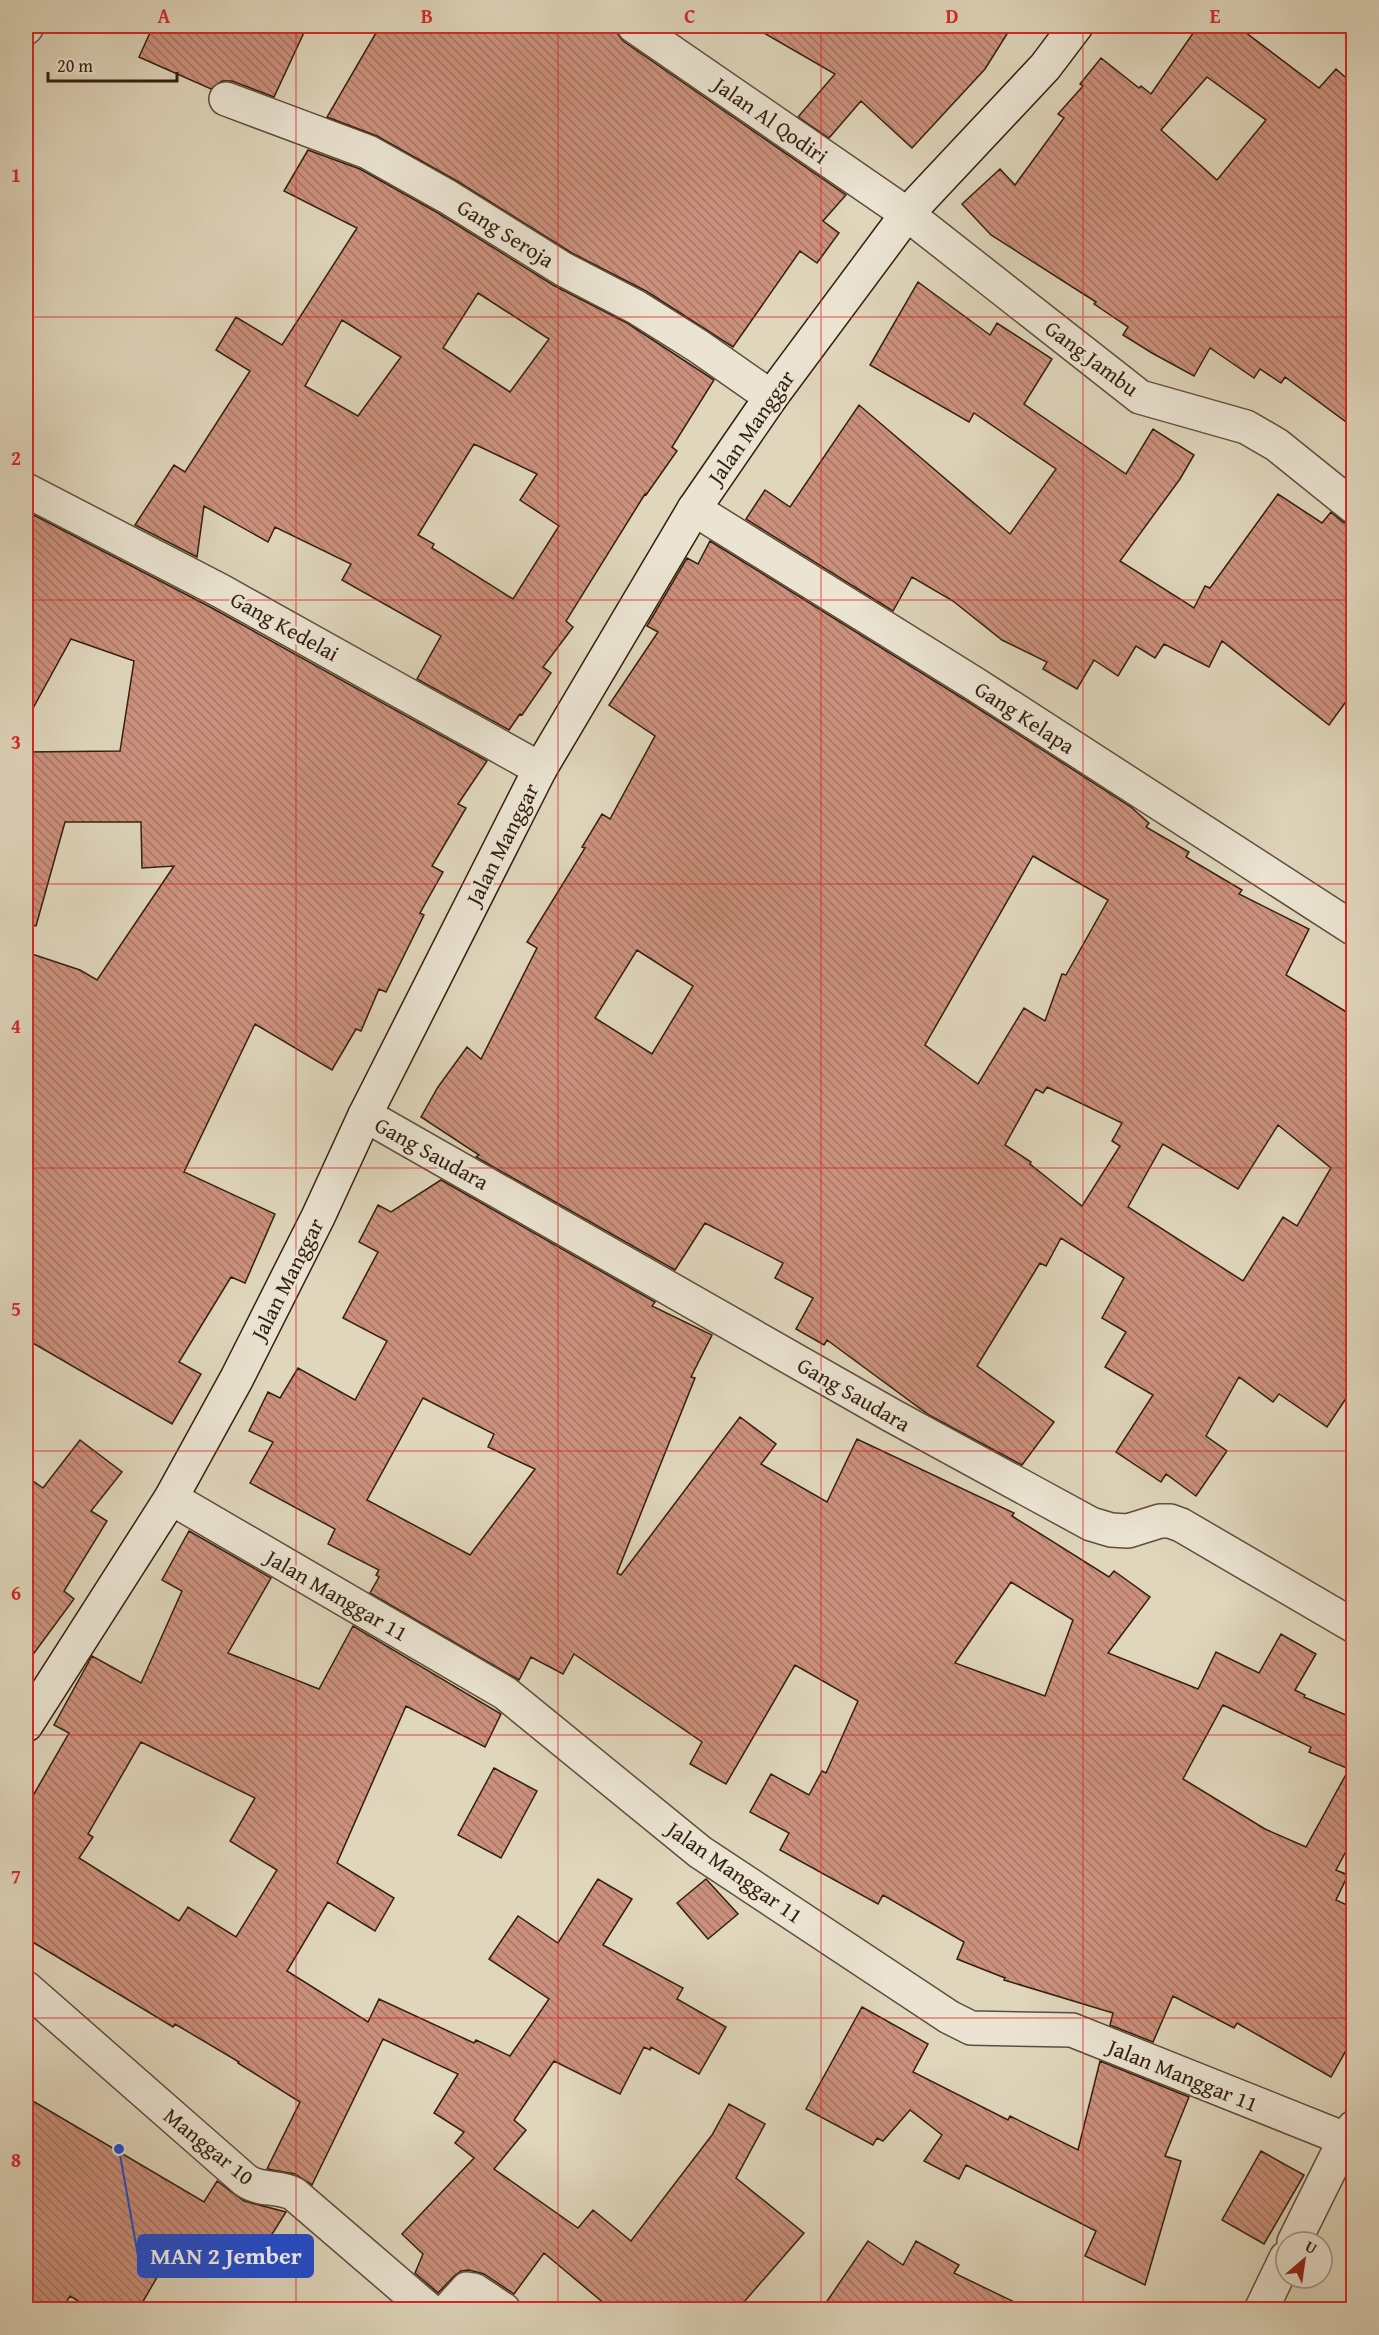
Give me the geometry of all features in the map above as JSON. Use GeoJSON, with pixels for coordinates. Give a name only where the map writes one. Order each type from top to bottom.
{"type":"FeatureCollection","features":[{"type":"Feature","properties":{"kind":"street","name":"Jalan Al Qodiri"},"geometry":{"type":"LineString","coordinates":[[634,26],[907,214]]}},
{"type":"Feature","properties":{"kind":"street","name":"Jalan Manggar"},"geometry":{"type":"LineString","coordinates":[[26,1725],[171,1498],[242,1368],[318,1217],[365,1115],[540,769],[694,508],[771,397],[907,214],[1045,67],[1076,26]]}},
{"type":"Feature","properties":{"kind":"street","name":"Gang Seroja"},"geometry":{"type":"LineString","coordinates":[[226,99],[368,152],[448,197],[563,269],[636,307],[698,346],[771,397]]}},
{"type":"Feature","properties":{"kind":"street","name":"Gang Jambu"},"geometry":{"type":"LineString","coordinates":[[907,214],[1140,397],[1246,427],[1278,445],[1353,507]]}},
{"type":"Feature","properties":{"kind":"street","name":"Gang Kedelai"},"geometry":{"type":"LineString","coordinates":[[26,490],[221,591],[540,769]]}},
{"type":"Feature","properties":{"kind":"street","name":"Gang Kelapa"},"geometry":{"type":"LineString","coordinates":[[694,508],[975,684],[1353,929]]}},
{"type":"Feature","properties":{"kind":"street","name":"Gang Saudara"},"geometry":{"type":"LineString","coordinates":[[365,1115],[891,1415],[1059,1508],[1091,1524],[1111,1530],[1128,1531],[1160,1521],[1170,1521],[1181,1525],[1353,1626]]}},
{"type":"Feature","properties":{"kind":"street","name":"Jalan Manggar 11"},"geometry":{"type":"LineString","coordinates":[[171,1498],[505,1693],[700,1852],[948,2017],[971,2028],[1071,2030],[1349,2133]]}},
{"type":"Feature","properties":{"kind":"street","name":"Manggar 10"},"geometry":{"type":"LineString","coordinates":[[26,1988],[251,2185],[294,2194],[429,2310]]}},
{"type":"Feature","properties":{"kind":"street"},"geometry":{"type":"LineString","coordinates":[[1300,2230],[1349,2133]]}},
{"type":"Feature","properties":{"kind":"street"},"geometry":{"type":"LineString","coordinates":[[1261,2310],[1274,2283]]}},
{"type":"Feature","properties":{"kind":"street"},"geometry":{"type":"LineString","coordinates":[[448,2310],[467,2289],[474,2290],[504,2310]]}},
{"type":"Feature","properties":{"kind":"building"},"geometry":{"type":"Polygon","coordinates":[[[153,26],[307,26],[274,97],[232,81],[222,81],[211,89],[139,57],[153,26]]]}},
{"type":"Feature","properties":{"kind":"building"},"geometry":{"type":"Polygon","coordinates":[[[380,26],[604,26],[846,195],[823,221],[839,233],[817,263],[800,251],[733,347],[646,291],[572,253],[457,181],[377,136],[327,117],[380,26]]]}},
{"type":"Feature","properties":{"kind":"building"},"geometry":{"type":"Polygon","coordinates":[[[752,26],[1012,26],[985,69],[912,148],[861,101],[829,138],[798,117],[835,74],[752,26]]]}},
{"type":"Feature","properties":{"kind":"building"},"geometry":{"type":"Polygon","coordinates":[[[1198,26],[1237,26],[1319,88],[1336,69],[1353,84],[1353,427],[1285,377],[1281,383],[1260,369],[1254,378],[1210,348],[1194,376],[1152,353],[1123,335],[1128,327],[1094,304],[1096,302],[991,235],[962,204],[1000,169],[1015,185],[1064,118],[1058,114],[1083,86],[1080,84],[1101,58],[1139,88],[1141,86],[1151,94],[1198,26]],[[1207,77],[1161,130],[1217,180],[1266,120],[1207,77]]]}},
{"type":"Feature","properties":{"kind":"building"},"geometry":{"type":"Polygon","coordinates":[[[308,150],[360,169],[438,213],[553,285],[627,323],[714,380],[672,447],[677,451],[645,494],[566,621],[573,627],[543,667],[551,673],[509,730],[417,679],[441,636],[342,580],[351,564],[275,527],[268,542],[204,506],[197,557],[135,525],[174,465],[185,472],[250,371],[216,350],[236,317],[282,345],[357,228],[284,191],[308,150]],[[478,293],[443,348],[510,392],[549,339],[478,293]],[[342,320],[305,386],[358,416],[401,357],[342,320]],[[474,444],[418,535],[434,544],[432,548],[513,599],[559,526],[520,500],[537,474],[474,444]]]}},
{"type":"Feature","properties":{"kind":"building"},"geometry":{"type":"Polygon","coordinates":[[[918,282],[990,335],[997,323],[1052,359],[1024,404],[1126,474],[1153,429],[1194,455],[1180,479],[1120,561],[1194,608],[1205,586],[1210,588],[1278,494],[1322,523],[1331,512],[1343,522],[1353,526],[1353,692],[1329,725],[1222,641],[1209,667],[1164,644],[1155,658],[1136,646],[1118,676],[1094,660],[1077,689],[1043,669],[1047,662],[1002,640],[953,601],[912,577],[893,611],[746,519],[765,490],[790,507],[859,405],[1010,534],[1056,469],[974,413],[969,422],[870,365],[918,282]]]}},
{"type":"Feature","properties":{"kind":"building"},"geometry":{"type":"Polygon","coordinates":[[[26,511],[212,608],[487,761],[458,804],[466,808],[432,866],[443,872],[420,913],[424,915],[386,992],[379,989],[361,1031],[356,1029],[332,1070],[255,1024],[184,1172],[275,1214],[245,1283],[231,1277],[179,1362],[201,1374],[172,1424],[26,1339],[26,952],[80,970],[97,980],[174,866],[142,868],[141,822],[65,822],[36,926],[26,924],[26,752],[120,751],[134,661],[71,639],[26,721],[26,511]]]}},
{"type":"Feature","properties":{"kind":"building"},"geometry":{"type":"Polygon","coordinates":[[[710,541],[1131,807],[1149,823],[1146,827],[1189,852],[1186,857],[1242,890],[1239,894],[1309,929],[1286,975],[1353,1016],[1353,1388],[1327,1427],[1279,1394],[1273,1402],[1239,1377],[1206,1436],[1227,1451],[1196,1496],[1166,1474],[1161,1482],[1116,1452],[1153,1395],[1105,1367],[1126,1332],[1102,1318],[1124,1278],[1061,1238],[1046,1266],[1040,1263],[977,1366],[1054,1422],[1022,1465],[929,1415],[827,1340],[824,1345],[796,1329],[813,1298],[775,1278],[783,1263],[705,1223],[675,1270],[476,1157],[479,1155],[421,1117],[438,1087],[467,1047],[481,1059],[537,948],[527,942],[585,848],[582,847],[602,814],[610,819],[655,736],[609,705],[658,632],[647,626],[687,558],[698,564],[710,541]],[[1033,856],[925,1045],[978,1084],[1024,1008],[1045,1021],[1062,974],[1066,975],[1108,900],[1033,856]],[[637,950],[595,1018],[652,1054],[693,986],[637,950]],[[1047,1087],[1043,1093],[1036,1089],[1005,1145],[1031,1162],[1030,1164],[1082,1206],[1120,1146],[1112,1141],[1122,1123],[1047,1087]],[[1278,1125],[1238,1189],[1163,1144],[1128,1207],[1243,1281],[1283,1217],[1297,1226],[1331,1168],[1278,1125]]]}},
{"type":"Feature","properties":{"kind":"building"},"geometry":{"type":"Polygon","coordinates":[[[441,1180],[655,1302],[652,1306],[712,1335],[691,1377],[695,1378],[617,1573],[621,1575],[740,1417],[776,1444],[761,1464],[827,1502],[857,1439],[1014,1513],[1012,1516],[1109,1577],[1114,1571],[1150,1597],[1108,1653],[1198,1689],[1216,1652],[1259,1673],[1281,1634],[1316,1654],[1295,1690],[1305,1695],[1304,1697],[1353,1718],[1353,1838],[1336,1870],[1348,1875],[1336,1900],[1353,1908],[1353,2038],[1331,2077],[1237,2023],[1234,2028],[1173,1996],[1153,2042],[1110,2025],[1113,2013],[1004,1980],[1005,1978],[957,1959],[964,1942],[883,1895],[878,1904],[780,1850],[789,1833],[750,1812],[771,1774],[809,1795],[822,1771],[826,1773],[858,1701],[795,1665],[726,1784],[690,1764],[702,1742],[574,1654],[563,1674],[531,1657],[519,1680],[370,1593],[379,1577],[376,1575],[379,1570],[328,1544],[335,1529],[250,1483],[273,1442],[249,1431],[268,1392],[280,1398],[298,1368],[355,1400],[387,1341],[343,1318],[378,1252],[359,1242],[378,1205],[391,1212],[441,1180]],[[423,1398],[367,1500],[470,1555],[535,1469],[488,1447],[494,1434],[423,1398]],[[1011,1582],[955,1663],[1045,1696],[1073,1620],[1011,1582]],[[1223,1705],[1183,1779],[1265,1829],[1306,1847],[1349,1769],[1309,1752],[1311,1747],[1223,1705]]]}},
{"type":"Feature","properties":{"kind":"building"},"geometry":{"type":"Polygon","coordinates":[[[80,1440],[122,1472],[91,1511],[107,1521],[64,1591],[74,1599],[26,1664],[26,1476],[43,1488],[80,1440]]]}},
{"type":"Feature","properties":{"kind":"building"},"geometry":{"type":"Polygon","coordinates":[[[189,1531],[271,1578],[228,1653],[319,1689],[353,1626],[501,1714],[485,1747],[406,1706],[337,1863],[394,1898],[375,1931],[328,1902],[287,1971],[368,2022],[379,1999],[474,2043],[476,2040],[510,2056],[549,1999],[489,1959],[518,1916],[558,1943],[598,1879],[632,1899],[603,1945],[683,1988],[677,1999],[726,2027],[699,2074],[651,2047],[650,2050],[644,2047],[620,2094],[554,2061],[514,2120],[526,2130],[494,2169],[578,2228],[593,2210],[631,2241],[712,2135],[729,2104],[765,2124],[736,2178],[804,2233],[737,2310],[612,2310],[544,2253],[514,2294],[484,2274],[469,2270],[461,2271],[454,2276],[438,2293],[415,2273],[423,2254],[402,2234],[474,2158],[455,2143],[464,2132],[434,2113],[458,2074],[383,2039],[312,2185],[295,2174],[267,2169],[300,2102],[239,2062],[175,2024],[173,2027],[26,1938],[26,1808],[69,1733],[54,1725],[92,1656],[141,1683],[182,1591],[162,1580],[189,1531]],[[141,1742],[88,1834],[93,1837],[79,1858],[179,1921],[188,1907],[236,1937],[277,1870],[230,1841],[255,1798],[141,1742]]]}},
{"type":"Feature","properties":{"kind":"building"},"geometry":{"type":"Polygon","coordinates":[[[494,1768],[537,1791],[501,1858],[458,1835],[494,1768]]]}},
{"type":"Feature","properties":{"kind":"building"},"geometry":{"type":"Polygon","coordinates":[[[706,1879],[738,1914],[708,1939],[677,1903],[706,1879]]]}},
{"type":"Feature","properties":{"kind":"building"},"geometry":{"type":"Polygon","coordinates":[[[862,2007],[928,2044],[913,2072],[1008,2120],[1010,2116],[1078,2150],[1100,2061],[1189,2097],[1165,2156],[1181,2161],[1145,2285],[1085,2256],[1096,2231],[966,2165],[959,2179],[924,2161],[942,2135],[910,2110],[883,2141],[877,2138],[873,2145],[806,2109],[862,2007]]]}},
{"type":"Feature","properties":{"kind":"building"},"geometry":{"type":"Polygon","coordinates":[[[26,2097],[204,2202],[217,2181],[244,2201],[286,2212],[245,2277],[180,2238],[138,2310],[93,2310],[70,2296],[62,2310],[26,2310],[26,2097]]]}},
{"type":"Feature","properties":{"kind":"building"},"geometry":{"type":"Polygon","coordinates":[[[1261,2151],[1304,2175],[1264,2244],[1222,2220],[1261,2151]]]}},
{"type":"Feature","properties":{"kind":"building"},"geometry":{"type":"Polygon","coordinates":[[[868,2241],[903,2265],[916,2241],[959,2265],[954,2273],[1031,2310],[821,2310],[868,2241]]]}},
{"type":"Feature","properties":{"kind":"place","name":"MAN 2 Jember"},"geometry":{"type":"Point","coordinates":[119,2149]}}]}
